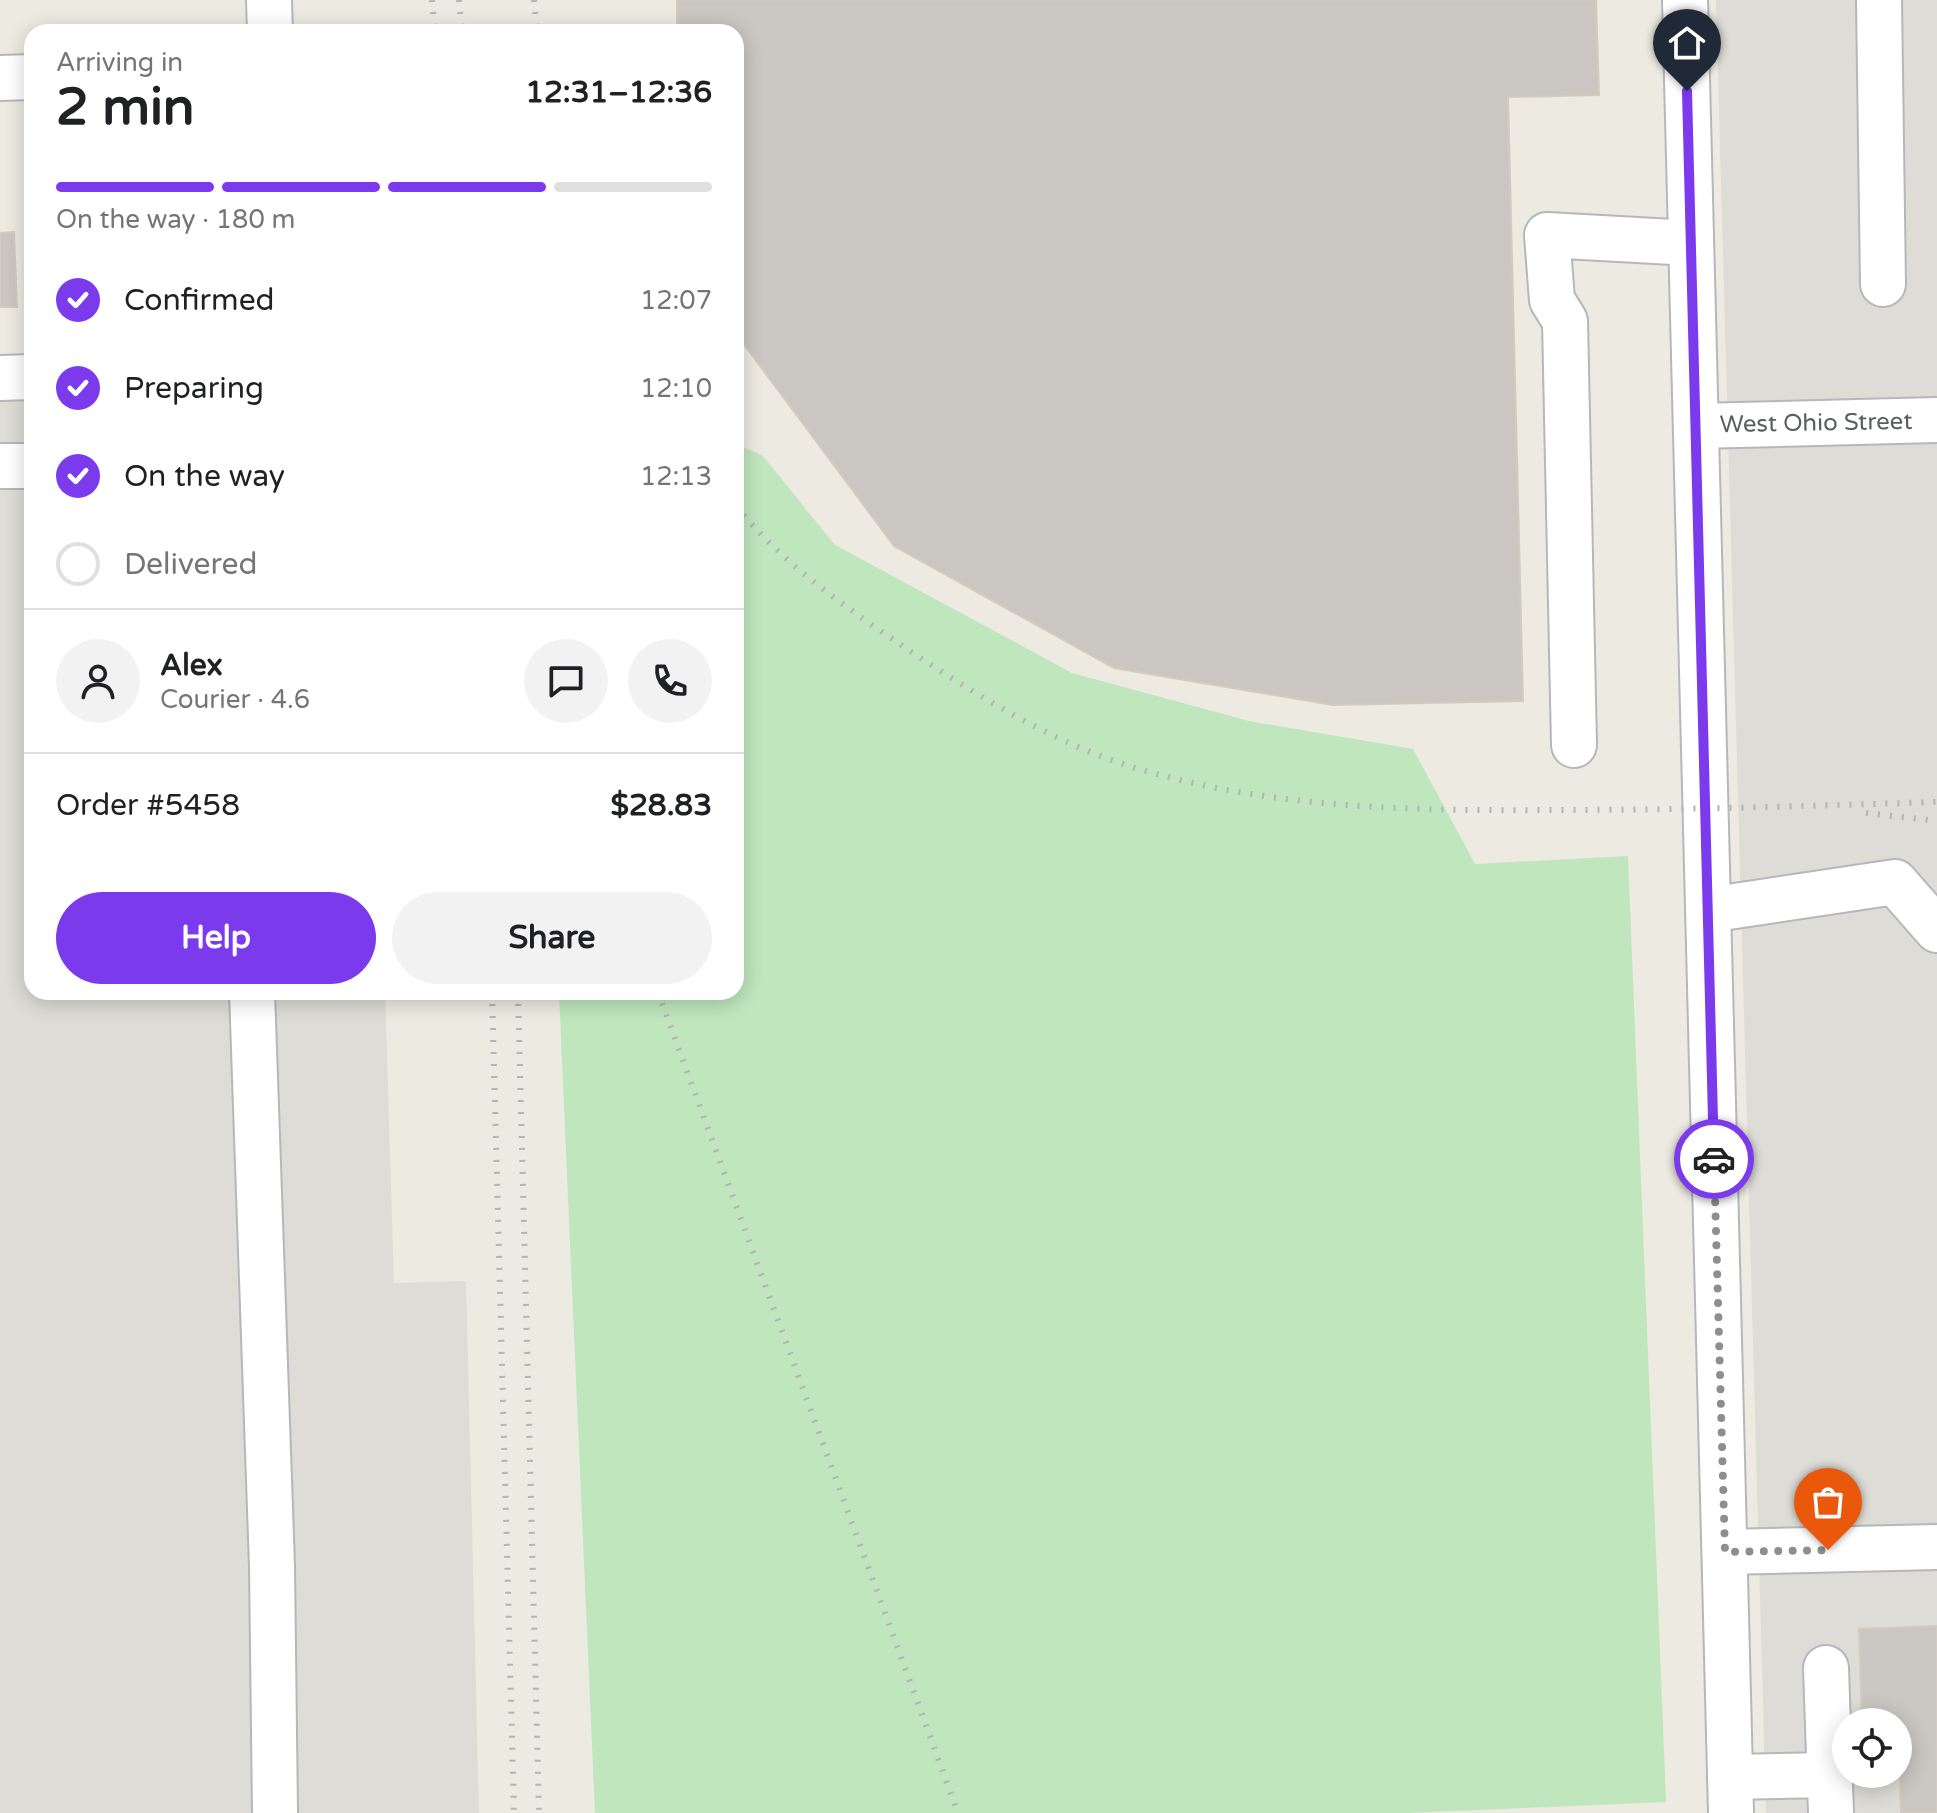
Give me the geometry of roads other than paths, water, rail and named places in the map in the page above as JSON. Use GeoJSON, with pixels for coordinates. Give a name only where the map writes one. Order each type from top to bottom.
{"type":"FeatureCollection","features":[{"type":"Feature","properties":{"kind":"street"},"geometry":{"type":"LineString","coordinates":[[269,0],[270,24]]}},
{"type":"Feature","properties":{"kind":"street"},"geometry":{"type":"LineString","coordinates":[[1685,0],[1730,1795],[1830,1794],[1826,1668]]}},
{"type":"Feature","properties":{"kind":"street"},"geometry":{"type":"LineString","coordinates":[[1879,0],[1883,284]]}},
{"type":"Feature","properties":{"kind":"street"},"geometry":{"type":"LineString","coordinates":[[0,78],[24,77]]}},
{"type":"Feature","properties":{"kind":"street"},"geometry":{"type":"LineString","coordinates":[[1574,745],[1565,321],[1552,300],[1547,235],[1691,243]]}},
{"type":"Feature","properties":{"kind":"street"},"geometry":{"type":"LineString","coordinates":[[0,378],[24,377]]}},
{"type":"Feature","properties":{"kind":"street","name":"West Ohio Street"},"geometry":{"type":"LineString","coordinates":[[1696,426],[1937,420]]}},
{"type":"Feature","properties":{"kind":"street"},"geometry":{"type":"LineString","coordinates":[[0,466],[24,466]]}},
{"type":"Feature","properties":{"kind":"street"},"geometry":{"type":"LineString","coordinates":[[1708,910],[1895,882],[1937,930]]}},
{"type":"Feature","properties":{"kind":"street"},"geometry":{"type":"LineString","coordinates":[[252,1000],[272,1566],[275,1813]]}},
{"type":"Feature","properties":{"kind":"street"},"geometry":{"type":"LineString","coordinates":[[1725,1552],[1937,1547]]}},
{"type":"Feature","properties":{"kind":"railway"},"geometry":{"type":"LineString","coordinates":[[432,0],[434,24]]}},
{"type":"Feature","properties":{"kind":"railway"},"geometry":{"type":"LineString","coordinates":[[459,0],[461,24]]}},
{"type":"Feature","properties":{"kind":"railway"},"geometry":{"type":"LineString","coordinates":[[534,0],[536,24]]}},
{"type":"Feature","properties":{"kind":"railway"},"geometry":{"type":"LineString","coordinates":[[744,515],[793,565],[837,600],[1011,714],[1096,754],[1179,780],[1285,799],[1446,810],[1937,802]]}},
{"type":"Feature","properties":{"kind":"railway"},"geometry":{"type":"LineString","coordinates":[[1866,813],[1937,821]]}},
{"type":"Feature","properties":{"kind":"railway"},"geometry":{"type":"LineString","coordinates":[[492,1000],[514,1813]]}},
{"type":"Feature","properties":{"kind":"railway"},"geometry":{"type":"LineString","coordinates":[[518,1000],[539,1813]]}},
{"type":"Feature","properties":{"kind":"railway"},"geometry":{"type":"LineString","coordinates":[[661,1000],[958,1813]]}}]}
